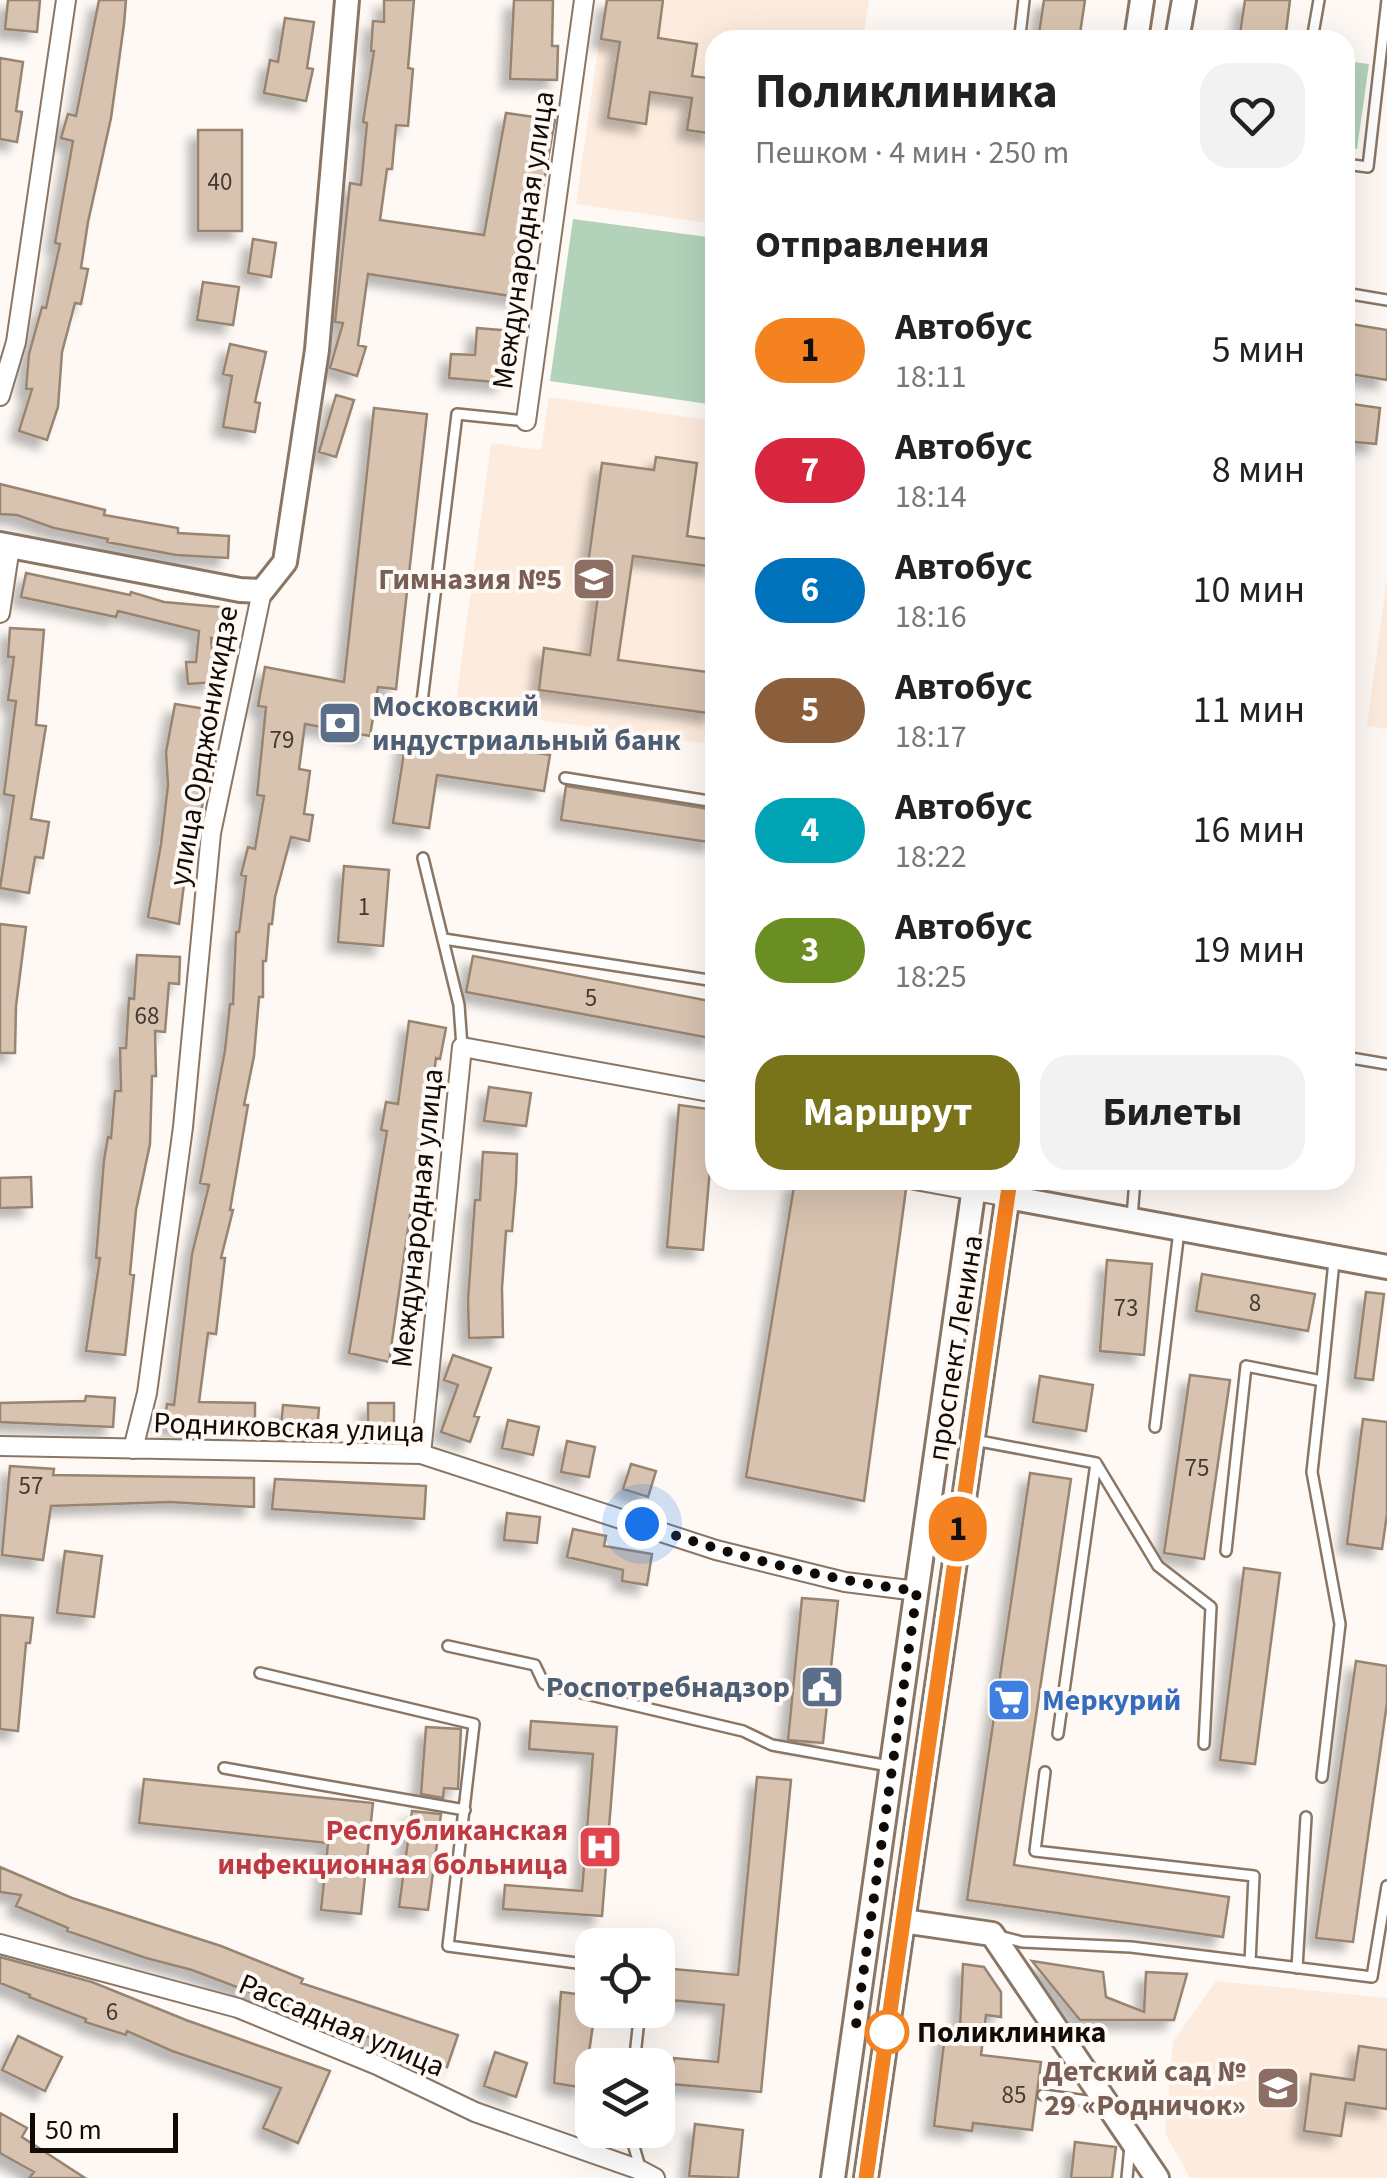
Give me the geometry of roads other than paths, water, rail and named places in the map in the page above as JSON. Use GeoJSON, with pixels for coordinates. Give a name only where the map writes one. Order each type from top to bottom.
{"type":"FeatureCollection","features":[{"type":"Feature","properties":{"kind":"main road","name":"улица Орджоникидзе"},"geometry":{"type":"LineString","coordinates":[[262,591],[285,562],[315,366],[346,0]]}},
{"type":"Feature","properties":{"kind":"main road"},"geometry":{"type":"LineString","coordinates":[[1138,30],[1142,0]]}},
{"type":"Feature","properties":{"kind":"main road"},"geometry":{"type":"LineString","coordinates":[[1180,30],[1184,0]]}},
{"type":"Feature","properties":{"kind":"main road"},"geometry":{"type":"LineString","coordinates":[[5,546],[262,591]]}},
{"type":"Feature","properties":{"kind":"main road","name":"проспект Ленина"},"geometry":{"type":"LineString","coordinates":[[833,2178],[973,1190]]}},
{"type":"Feature","properties":{"kind":"main road","name":"проспект Ленина"},"geometry":{"type":"LineString","coordinates":[[866,2178],[1009,1190]]}},
{"type":"Feature","properties":{"kind":"main road"},"geometry":{"type":"LineString","coordinates":[[1017,1190],[1132,1219],[1387,1267]]}},
{"type":"Feature","properties":{"kind":"main road"},"geometry":{"type":"LineString","coordinates":[[903,1921],[992,1934],[1157,2178]]}},
{"type":"Feature","properties":{"kind":"street"},"geometry":{"type":"LineString","coordinates":[[0,396],[16,342],[66,0]]}},
{"type":"Feature","properties":{"kind":"street","name":"Международная улица"},"geometry":{"type":"LineString","coordinates":[[526,421],[584,0]]}},
{"type":"Feature","properties":{"kind":"street"},"geometry":{"type":"LineString","coordinates":[[0,612],[5,546]]}},
{"type":"Feature","properties":{"kind":"street","name":"улица Орджоникидзе"},"geometry":{"type":"LineString","coordinates":[[133,1449],[148,1393],[183,1126],[211,833],[262,591]]}},
{"type":"Feature","properties":{"kind":"street"},"geometry":{"type":"LineString","coordinates":[[462,1047],[705,1090]]}},
{"type":"Feature","properties":{"kind":"street","name":"Международная улица"},"geometry":{"type":"LineString","coordinates":[[421,1454],[462,1047]]}},
{"type":"Feature","properties":{"kind":"street","name":"Родниковская улица"},"geometry":{"type":"LineString","coordinates":[[0,1446],[421,1454],[716,1550],[846,1582],[917,1591]]}},
{"type":"Feature","properties":{"kind":"street","name":"Рассадная улица"},"geometry":{"type":"LineString","coordinates":[[0,1944],[238,2008],[377,2065],[475,2112],[648,2174]]}},
{"type":"Feature","properties":{"kind":"lane"},"geometry":{"type":"LineString","coordinates":[[1021,30],[1024,0]]}},
{"type":"Feature","properties":{"kind":"lane"},"geometry":{"type":"LineString","coordinates":[[1314,30],[1319,0]]}},
{"type":"Feature","properties":{"kind":"lane"},"geometry":{"type":"LineString","coordinates":[[1355,166],[1368,168],[1387,0]]}},
{"type":"Feature","properties":{"kind":"lane"},"geometry":{"type":"LineString","coordinates":[[1355,295],[1387,300]]}},
{"type":"Feature","properties":{"kind":"lane","name":"Международная улица"},"geometry":{"type":"LineString","coordinates":[[422,710],[457,414],[526,421]]}},
{"type":"Feature","properties":{"kind":"lane"},"geometry":{"type":"LineString","coordinates":[[565,778],[705,800]]}},
{"type":"Feature","properties":{"kind":"lane"},"geometry":{"type":"LineString","coordinates":[[423,858],[459,1005],[462,1047]]}},
{"type":"Feature","properties":{"kind":"lane"},"geometry":{"type":"LineString","coordinates":[[444,939],[705,980]]}},
{"type":"Feature","properties":{"kind":"lane"},"geometry":{"type":"LineString","coordinates":[[1355,1059],[1387,1064]]}},
{"type":"Feature","properties":{"kind":"lane"},"geometry":{"type":"LineString","coordinates":[[1132,1219],[1135,1190]]}},
{"type":"Feature","properties":{"kind":"lane"},"geometry":{"type":"LineString","coordinates":[[1154,1427],[1179,1228]]}},
{"type":"Feature","properties":{"kind":"lane"},"geometry":{"type":"LineString","coordinates":[[1322,1776],[1340,1624],[1312,1472],[1334,1258]]}},
{"type":"Feature","properties":{"kind":"lane"},"geometry":{"type":"LineString","coordinates":[[1226,1551],[1246,1366],[1322,1382]]}},
{"type":"Feature","properties":{"kind":"lane"},"geometry":{"type":"LineString","coordinates":[[971,1439],[1096,1462],[1158,1566],[1211,1607],[1204,1744]]}},
{"type":"Feature","properties":{"kind":"lane"},"geometry":{"type":"LineString","coordinates":[[1058,1734],[1096,1462]]}},
{"type":"Feature","properties":{"kind":"lane"},"geometry":{"type":"LineString","coordinates":[[448,1646],[535,1666],[544,1684],[743,1731],[772,1744],[892,1766]]}},
{"type":"Feature","properties":{"kind":"lane"},"geometry":{"type":"LineString","coordinates":[[260,1673],[474,1724],[448,1946],[575,1963]]}},
{"type":"Feature","properties":{"kind":"lane"},"geometry":{"type":"LineString","coordinates":[[224,1768],[465,1810]]}},
{"type":"Feature","properties":{"kind":"lane"},"geometry":{"type":"LineString","coordinates":[[1045,1772],[1035,1851],[1254,1876],[1250,1962]]}},
{"type":"Feature","properties":{"kind":"lane"},"geometry":{"type":"LineString","coordinates":[[1297,1968],[1306,1817]]}},
{"type":"Feature","properties":{"kind":"lane"},"geometry":{"type":"LineString","coordinates":[[992,1934],[1022,1942],[1130,1947],[1372,1978],[1387,1886]]}},
{"type":"Feature","properties":{"kind":"lane"},"geometry":{"type":"LineString","coordinates":[[1043,2095],[1105,2104]]}},
{"type":"Feature","properties":{"kind":"lane"},"geometry":{"type":"LineString","coordinates":[[1126,2178],[1131,2141]]}},
{"type":"Feature","properties":{"kind":"lane"},"geometry":{"type":"LineString","coordinates":[[637,2148],[648,2174]]}},
{"type":"Feature","properties":{"kind":"place","name":"Гимназия №5"},"geometry":{"type":"Point","coordinates":[594,579]}},
{"type":"Feature","properties":{"kind":"place","name":"Московский индустриальный банк"},"geometry":{"type":"Point","coordinates":[340,723]}},
{"type":"Feature","properties":{"kind":"place","name":"Роспотребнадзор"},"geometry":{"type":"Point","coordinates":[822,1687]}},
{"type":"Feature","properties":{"kind":"place","name":"Меркурий"},"geometry":{"type":"Point","coordinates":[1009,1700]}},
{"type":"Feature","properties":{"kind":"place","name":"Республиканская инфекционная больница"},"geometry":{"type":"Point","coordinates":[600,1847]}},
{"type":"Feature","properties":{"kind":"place","name":"Поликлиника"},"geometry":{"type":"Point","coordinates":[887,2032]}},
{"type":"Feature","properties":{"kind":"place","name":"Детский сад № 29 «Родничок»"},"geometry":{"type":"Point","coordinates":[1278,2088]}}]}
